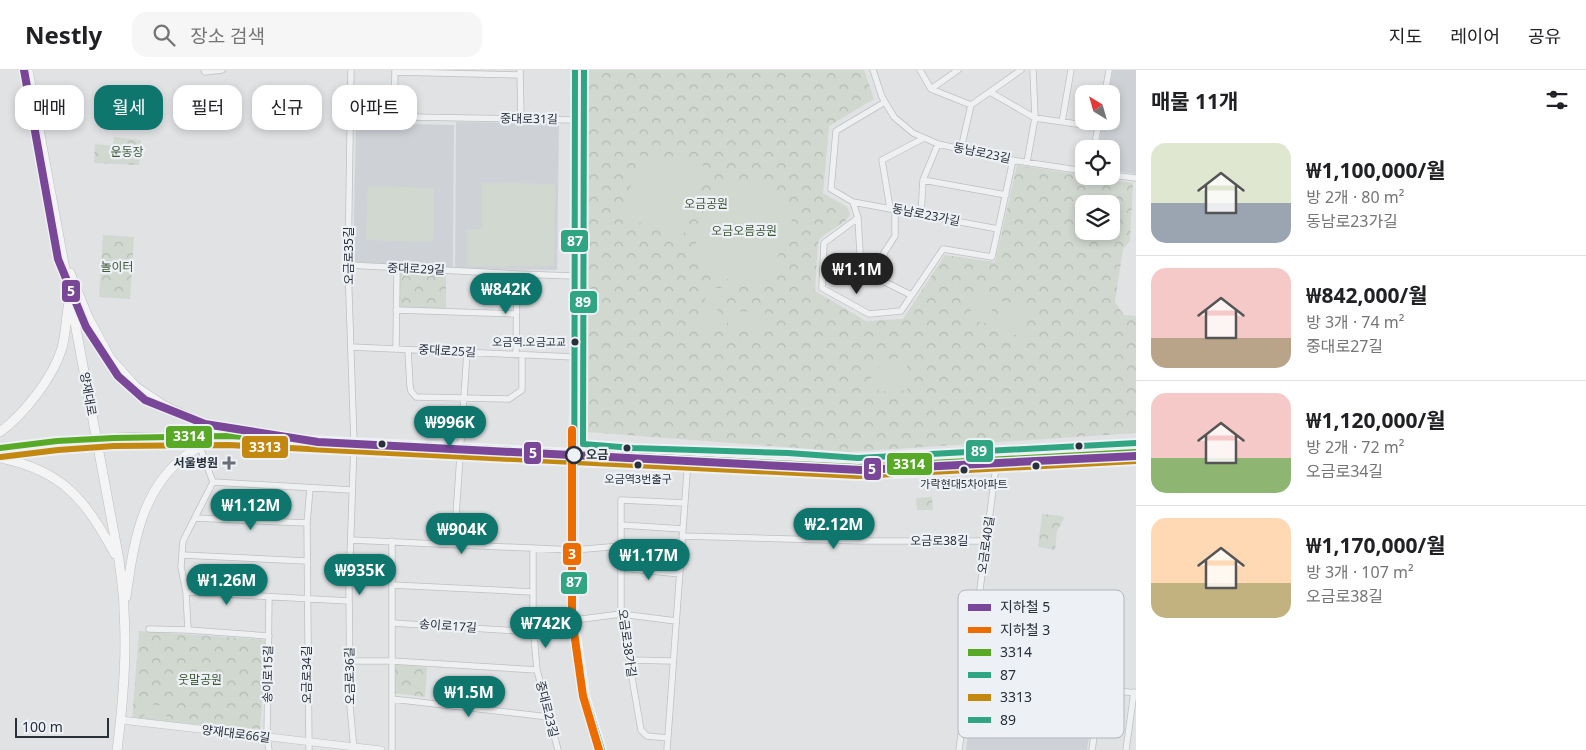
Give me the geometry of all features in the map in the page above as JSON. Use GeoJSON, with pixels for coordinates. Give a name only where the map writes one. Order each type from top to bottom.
{"type":"FeatureCollection","features":[{"type":"Feature","properties":{"kind":"main road","name":"양재대로"},"geometry":{"type":"LineString","coordinates":[[28,70],[119,560],[124,610],[125,656],[117,750]]}},
{"type":"Feature","properties":{"kind":"main road"},"geometry":{"type":"LineString","coordinates":[[575,70],[574,620],[585,695],[602,750]]}},
{"type":"Feature","properties":{"kind":"main road"},"geometry":{"type":"LineString","coordinates":[[62,255],[88,318],[110,358],[136,388],[163,405],[228,436]]}},
{"type":"Feature","properties":{"kind":"main road"},"geometry":{"type":"LineString","coordinates":[[0,432],[34,400],[54,366],[61,349],[70,294]]}},
{"type":"Feature","properties":{"kind":"main road"},"geometry":{"type":"LineString","coordinates":[[0,448],[66,440],[132,436],[228,436],[688,459],[788,462],[858,467],[1136,452]]}},
{"type":"Feature","properties":{"kind":"main road"},"geometry":{"type":"LineString","coordinates":[[124,610],[130,567],[140,524],[152,495],[163,476],[180,459],[200,447],[228,436]]}},
{"type":"Feature","properties":{"kind":"main road"},"geometry":{"type":"LineString","coordinates":[[0,458],[18,462],[45,472],[66,486],[85,504],[102,529],[119,560]]}},
{"type":"Feature","properties":{"kind":"street"},"geometry":{"type":"LineString","coordinates":[[204,70],[205,72],[222,70]]}},
{"type":"Feature","properties":{"kind":"street","name":"오금로35길"},"geometry":{"type":"LineString","coordinates":[[351,70],[351,85]]}},
{"type":"Feature","properties":{"kind":"street","name":"동남로23길"},"geometry":{"type":"LineString","coordinates":[[881,70],[873,71],[884,102],[894,117],[913,133],[938,144],[1013,160],[1075,170]]}},
{"type":"Feature","properties":{"kind":"street"},"geometry":{"type":"LineString","coordinates":[[920,70],[931,89],[971,105]]}},
{"type":"Feature","properties":{"kind":"street"},"geometry":{"type":"LineString","coordinates":[[931,89],[958,70]]}},
{"type":"Feature","properties":{"kind":"street"},"geometry":{"type":"LineString","coordinates":[[961,149],[971,105],[1021,70]]}},
{"type":"Feature","properties":{"kind":"street","name":"동남로23길"},"geometry":{"type":"LineString","coordinates":[[1027,162],[1035,118],[1033,70]]}},
{"type":"Feature","properties":{"kind":"street"},"geometry":{"type":"LineString","coordinates":[[1062,122],[1072,70]]}},
{"type":"Feature","properties":{"kind":"street"},"geometry":{"type":"LineString","coordinates":[[1106,85],[1109,70]]}},
{"type":"Feature","properties":{"kind":"street"},"geometry":{"type":"LineString","coordinates":[[395,85],[395,71],[520,72],[521,119]]}},
{"type":"Feature","properties":{"kind":"street"},"geometry":{"type":"LineString","coordinates":[[990,92],[1035,118],[1075,123]]}},
{"type":"Feature","properties":{"kind":"street","name":"동남로23가길"},"geometry":{"type":"LineString","coordinates":[[884,102],[836,131],[831,189],[853,202],[998,229]]}},
{"type":"Feature","properties":{"kind":"street","name":"중대로31길"},"geometry":{"type":"LineString","coordinates":[[417,117],[574,120]]}},
{"type":"Feature","properties":{"kind":"street","name":"오금로35길"},"geometry":{"type":"LineString","coordinates":[[351,130],[348,265],[354,442]]}},
{"type":"Feature","properties":{"kind":"street"},"geometry":{"type":"LineString","coordinates":[[884,282],[884,254],[895,236],[892,209],[882,160],[924,138]]}},
{"type":"Feature","properties":{"kind":"street","name":"동남로23길"},"geometry":{"type":"LineString","coordinates":[[921,215],[923,180],[938,144]]}},
{"type":"Feature","properties":{"kind":"street"},"geometry":{"type":"LineString","coordinates":[[858,218],[824,243],[822,288],[869,314],[901,311],[943,249],[992,257],[1013,160]]}},
{"type":"Feature","properties":{"kind":"street"},"geometry":{"type":"LineString","coordinates":[[1120,176],[1136,178]]}},
{"type":"Feature","properties":{"kind":"street"},"geometry":{"type":"LineString","coordinates":[[923,180],[1006,195]]}},
{"type":"Feature","properties":{"kind":"street"},"geometry":{"type":"LineString","coordinates":[[853,202],[858,218],[861,270],[911,296]]}},
{"type":"Feature","properties":{"kind":"street","name":"중대로29길"},"geometry":{"type":"LineString","coordinates":[[348,265],[397,269],[574,276]]}},
{"type":"Feature","properties":{"kind":"street"},"geometry":{"type":"LineString","coordinates":[[396,349],[397,269]]}},
{"type":"Feature","properties":{"kind":"street","name":"중대로25길"},"geometry":{"type":"LineString","coordinates":[[408,350],[410,386],[411,391],[416,396],[509,399],[517,395],[522,390],[516,314],[517,274]]}},
{"type":"Feature","properties":{"kind":"street"},"geometry":{"type":"LineString","coordinates":[[396,310],[516,314]]}},
{"type":"Feature","properties":{"kind":"street","name":"중대로25길"},"geometry":{"type":"LineString","coordinates":[[351,347],[574,357]]}},
{"type":"Feature","properties":{"kind":"street"},"geometry":{"type":"LineString","coordinates":[[454,544],[467,352]]}},
{"type":"Feature","properties":{"kind":"street","name":"오금로36길"},"geometry":{"type":"LineString","coordinates":[[354,442],[349,601],[350,706],[354,748]]}},
{"type":"Feature","properties":{"kind":"street"},"geometry":{"type":"LineString","coordinates":[[188,630],[186,592],[181,567],[183,541],[213,482],[200,447]]}},
{"type":"Feature","properties":{"kind":"street"},"geometry":{"type":"LineString","coordinates":[[667,750],[688,459]]}},
{"type":"Feature","properties":{"kind":"street","name":"오금로40길"},"geometry":{"type":"LineString","coordinates":[[980,590],[997,459]]}},
{"type":"Feature","properties":{"kind":"street"},"geometry":{"type":"LineString","coordinates":[[213,482],[351,490]]}},
{"type":"Feature","properties":{"kind":"street","name":"오금로34길"},"geometry":{"type":"LineString","coordinates":[[309,750],[307,742],[307,523],[310,488]]}},
{"type":"Feature","properties":{"kind":"street","name":"오금로38가길"},"geometry":{"type":"LineString","coordinates":[[668,738],[647,736],[641,730],[621,614],[621,500],[685,503]]}},
{"type":"Feature","properties":{"kind":"street"},"geometry":{"type":"LineString","coordinates":[[195,518],[307,523]]}},
{"type":"Feature","properties":{"kind":"street"},"geometry":{"type":"LineString","coordinates":[[621,525],[683,529]]}},
{"type":"Feature","properties":{"kind":"street","name":"오금로38길"},"geometry":{"type":"LineString","coordinates":[[682,536],[986,542]]}},
{"type":"Feature","properties":{"kind":"street"},"geometry":{"type":"LineString","coordinates":[[351,540],[574,550],[621,546],[681,553]]}},
{"type":"Feature","properties":{"kind":"street"},"geometry":{"type":"LineString","coordinates":[[392,542],[392,750]]}},
{"type":"Feature","properties":{"kind":"street","name":"중대로23길"},"geometry":{"type":"LineString","coordinates":[[533,548],[534,632],[537,670],[558,750]]}},
{"type":"Feature","properties":{"kind":"street"},"geometry":{"type":"LineString","coordinates":[[182,555],[307,561]]}},
{"type":"Feature","properties":{"kind":"street"},"geometry":{"type":"LineString","coordinates":[[621,568],[680,574]]}},
{"type":"Feature","properties":{"kind":"street"},"geometry":{"type":"LineString","coordinates":[[392,585],[533,592]]}},
{"type":"Feature","properties":{"kind":"street"},"geometry":{"type":"LineString","coordinates":[[186,592],[349,601]]}},
{"type":"Feature","properties":{"kind":"street","name":"송이로15길"},"geometry":{"type":"LineString","coordinates":[[269,598],[267,738],[269,750]]}},
{"type":"Feature","properties":{"kind":"street"},"geometry":{"type":"LineString","coordinates":[[574,620],[621,614],[676,621]]}},
{"type":"Feature","properties":{"kind":"street","name":"송이로17길"},"geometry":{"type":"LineString","coordinates":[[392,623],[534,632]]}},
{"type":"Feature","properties":{"kind":"street"},"geometry":{"type":"LineString","coordinates":[[149,629],[269,636]]}},
{"type":"Feature","properties":{"kind":"street"},"geometry":{"type":"LineString","coordinates":[[629,660],[673,661]]}},
{"type":"Feature","properties":{"kind":"street"},"geometry":{"type":"LineString","coordinates":[[350,662],[392,661],[537,670]]}},
{"type":"Feature","properties":{"kind":"street"},"geometry":{"type":"LineString","coordinates":[[1126,750],[1135,693]]}},
{"type":"Feature","properties":{"kind":"street"},"geometry":{"type":"LineString","coordinates":[[392,699],[549,717]]}},
{"type":"Feature","properties":{"kind":"street","name":"양재대로66길"},"geometry":{"type":"LineString","coordinates":[[121,720],[381,750]]}},
{"type":"Feature","properties":{"kind":"shaded area"},"geometry":{"type":"Polygon","coordinates":[[[1113,70],[1136,70],[1136,174],[1120,171],[1120,140],[1100,140],[1101,130],[1120,130],[1120,85],[1110,85],[1113,70]]]}},
{"type":"Feature","properties":{"kind":"shaded area"},"geometry":{"type":"Polygon","coordinates":[[[456,122],[559,123],[557,270],[455,269],[456,122]]]}},
{"type":"Feature","properties":{"kind":"shaded area"},"geometry":{"type":"Polygon","coordinates":[[[417,124],[454,125],[453,268],[353,262],[356,130],[417,130],[417,124]]]}},
{"type":"Feature","properties":{"kind":"shaded area"},"geometry":{"type":"Polygon","coordinates":[[[968,738],[1089,738],[1087,750],[966,750],[968,738]]]}},
{"type":"Feature","properties":{"kind":"green space","name":"오금공원"},"geometry":{"type":"Polygon","coordinates":[[[588,70],[864,70],[874,99],[829,126],[823,193],[847,207],[850,214],[843,223],[825,234],[818,243],[815,291],[866,321],[903,319],[945,255],[995,262],[1017,165],[1075,174],[1075,185],[1120,185],[1120,181],[1133,183],[1130,241],[1123,249],[1115,302],[1124,315],[1136,316],[1136,433],[849,452],[588,432],[588,70]]]}},
{"type":"Feature","properties":{"kind":"green space","name":"운동장"},"geometry":{"type":"Polygon","coordinates":[[[114,137],[141,140],[139,165],[94,163],[95,144],[113,146],[114,137]]]}},
{"type":"Feature","properties":{"kind":"green space"},"geometry":{"type":"Polygon","coordinates":[[[639,155],[703,164],[705,176],[681,241],[623,215],[639,155]]]}},
{"type":"Feature","properties":{"kind":"green space","name":"오금오름공원"},"geometry":{"type":"Polygon","coordinates":[[[746,179],[763,181],[790,204],[794,215],[771,273],[759,283],[744,285],[709,272],[695,264],[693,251],[711,206],[726,186],[746,179]]]}},
{"type":"Feature","properties":{"kind":"green space"},"geometry":{"type":"Polygon","coordinates":[[[482,183],[555,184],[554,266],[507,266],[506,268],[467,266],[467,229],[482,229],[482,183]]]}},
{"type":"Feature","properties":{"kind":"green space"},"geometry":{"type":"Polygon","coordinates":[[[368,186],[434,188],[433,242],[366,240],[368,186]]]}},
{"type":"Feature","properties":{"kind":"green space","name":"놀이터"},"geometry":{"type":"Polygon","coordinates":[[[103,235],[134,237],[130,299],[99,297],[103,235]]]}},
{"type":"Feature","properties":{"kind":"green space"},"geometry":{"type":"Polygon","coordinates":[[[399,271],[446,272],[446,310],[398,309],[399,271]]]}},
{"type":"Feature","properties":{"kind":"green space"},"geometry":{"type":"Polygon","coordinates":[[[706,288],[725,288],[725,304],[705,303],[706,288]]]}},
{"type":"Feature","properties":{"kind":"green space"},"geometry":{"type":"Polygon","coordinates":[[[973,296],[994,300],[989,324],[969,320],[973,296]]]}},
{"type":"Feature","properties":{"kind":"green space"},"geometry":{"type":"Polygon","coordinates":[[[1000,301],[1028,306],[1023,336],[995,332],[1000,301]]]}},
{"type":"Feature","properties":{"kind":"green space"},"geometry":{"type":"Polygon","coordinates":[[[700,309],[718,310],[718,327],[699,327],[700,309]]]}},
{"type":"Feature","properties":{"kind":"green space"},"geometry":{"type":"Polygon","coordinates":[[[728,311],[765,312],[765,329],[728,328],[728,311]]]}},
{"type":"Feature","properties":{"kind":"green space"},"geometry":{"type":"Polygon","coordinates":[[[895,358],[907,362],[907,390],[881,391],[876,389],[868,382],[882,364],[895,358]]]}},
{"type":"Feature","properties":{"kind":"green space"},"geometry":{"type":"Polygon","coordinates":[[[932,497],[933,510],[917,510],[916,498],[932,497]]]}},
{"type":"Feature","properties":{"kind":"green space"},"geometry":{"type":"Polygon","coordinates":[[[1043,514],[1062,516],[1064,518],[1057,531],[1055,550],[1038,547],[1043,514]]]}},
{"type":"Feature","properties":{"kind":"green space","name":"웃말공원"},"geometry":{"type":"Polygon","coordinates":[[[139,631],[267,640],[260,729],[132,720],[139,631]]]}},
{"type":"Feature","properties":{"kind":"green space"},"geometry":{"type":"Polygon","coordinates":[[[394,664],[427,667],[425,697],[394,693],[394,664]]]}},
{"type":"Feature","properties":{"kind":"green space"},"geometry":{"type":"Polygon","coordinates":[[[146,704],[168,706],[166,720],[144,718],[146,704]]]}},
{"type":"Feature","properties":{"kind":"metro line","name":"5"},"geometry":{"type":"LineString","coordinates":[[24,70],[58,259],[86,327],[118,376],[145,400],[205,424],[318,442],[861,470],[1136,456]]}},
{"type":"Feature","properties":{"kind":"metro line","name":"3"},"geometry":{"type":"LineString","coordinates":[[572,430],[572,618],[583,696],[599,750]]}},
{"type":"Feature","properties":{"kind":"transit line","name":"87"},"geometry":{"type":"LineString","coordinates":[[575,70],[574,620],[585,695],[602,750]]}},
{"type":"Feature","properties":{"kind":"transit line","name":"89"},"geometry":{"type":"LineString","coordinates":[[584,70],[583,444],[858,458],[1136,443]]}},
{"type":"Feature","properties":{"kind":"transit line","name":"3314"},"geometry":{"type":"LineString","coordinates":[[0,448],[57,441],[228,436],[858,467],[1136,452]]}},
{"type":"Feature","properties":{"kind":"transit line","name":"3313"},"geometry":{"type":"LineString","coordinates":[[1,457],[114,446],[228,445],[858,476],[1136,461]]}},
{"type":"Feature","properties":{"kind":"place","name":"오금역.오금고교"},"geometry":{"type":"Point","coordinates":[575,342]}},
{"type":"Feature","properties":{"kind":"place","name":"오금"},"geometry":{"type":"Point","coordinates":[574,455]}},
{"type":"Feature","properties":{"kind":"place","name":"서울병원"},"geometry":{"type":"Point","coordinates":[229,463]}},
{"type":"Feature","properties":{"kind":"place","name":"오금역3번출구"},"geometry":{"type":"Point","coordinates":[638,465]}},
{"type":"Feature","properties":{"kind":"place","name":"가락현대5차아파트"},"geometry":{"type":"Point","coordinates":[964,470]}}]}
